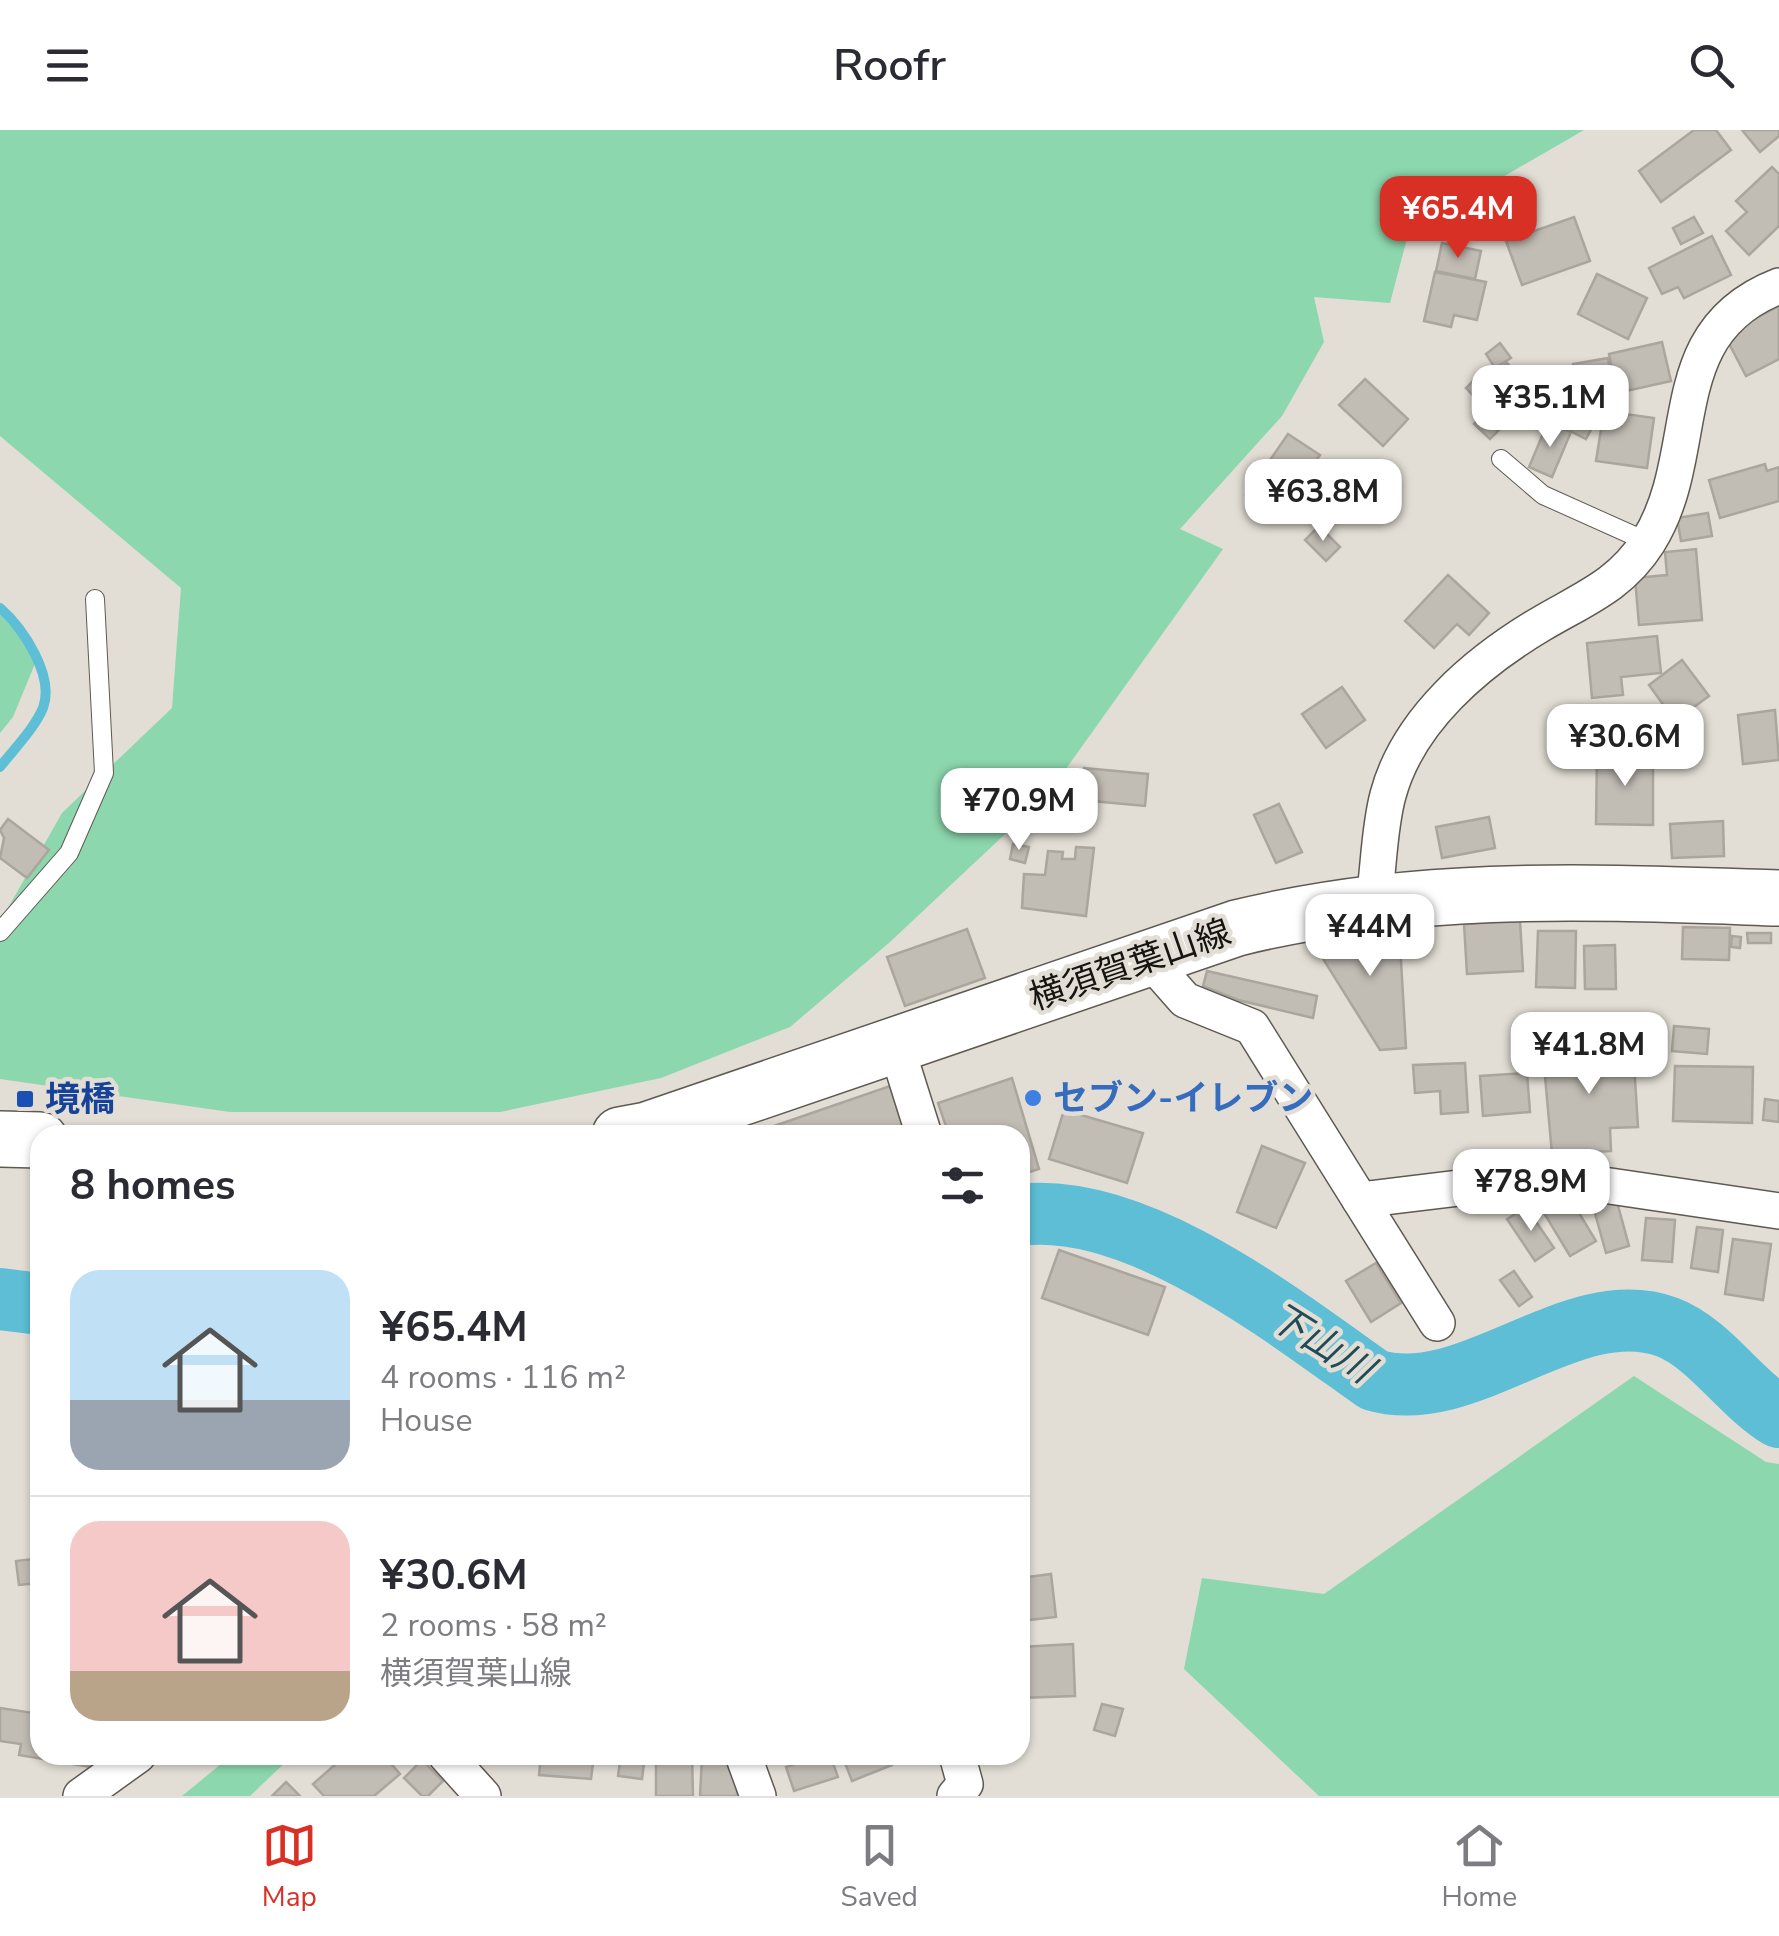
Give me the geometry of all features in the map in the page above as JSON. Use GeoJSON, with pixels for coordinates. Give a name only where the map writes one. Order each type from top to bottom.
{"type":"FeatureCollection","features":[{"type":"Feature","properties":{"kind":"main road","name":"横須賀葉山線"},"geometry":{"type":"LineString","coordinates":[[651,1125],[896,1046],[1237,928],[1374,900],[1472,892],[1779,898]]}},
{"type":"Feature","properties":{"kind":"main road"},"geometry":{"type":"LineString","coordinates":[[0,1139],[30,1140]]}},
{"type":"Feature","properties":{"kind":"street"},"geometry":{"type":"LineString","coordinates":[[1374,900],[1387,796],[1402,755],[1431,715],[1480,665],[1541,624],[1604,592],[1648,542],[1670,487],[1704,345],[1724,317],[1779,286]]}},
{"type":"Feature","properties":{"kind":"street"},"geometry":{"type":"LineString","coordinates":[[1148,958],[1185,1000],[1252,1027],[1437,1323]]}},
{"type":"Feature","properties":{"kind":"street"},"geometry":{"type":"LineString","coordinates":[[896,1046],[921,1125]]}},
{"type":"Feature","properties":{"kind":"street"},"geometry":{"type":"LineString","coordinates":[[1360,1200],[1549,1177],[1779,1211]]}},
{"type":"Feature","properties":{"kind":"street"},"geometry":{"type":"LineString","coordinates":[[80,1796],[124,1765]]}},
{"type":"Feature","properties":{"kind":"street"},"geometry":{"type":"LineString","coordinates":[[455,1765],[483,1796]]}},
{"type":"Feature","properties":{"kind":"street"},"geometry":{"type":"LineString","coordinates":[[747,1765],[758,1796]]}},
{"type":"Feature","properties":{"kind":"street"},"geometry":{"type":"LineString","coordinates":[[955,1796],[965,1784],[960,1765]]}},
{"type":"Feature","properties":{"kind":"lane"},"geometry":{"type":"LineString","coordinates":[[1500,458],[1543,495],[1648,542]]}},
{"type":"Feature","properties":{"kind":"lane"},"geometry":{"type":"LineString","coordinates":[[0,932],[69,854],[104,773],[95,599]]}},
{"type":"Feature","properties":{"kind":"green space"},"geometry":{"type":"Polygon","coordinates":[[[0,130],[1584,130],[1409,231],[1390,303],[1314,297],[1324,342],[1282,416],[1180,529],[1223,549],[1048,794],[890,942],[790,1027],[661,1078],[500,1112],[230,1112],[0,1079],[0,922],[62,813],[172,708],[181,588],[0,436],[0,130]]]}},
{"type":"Feature","properties":{"kind":"green space"},"geometry":{"type":"Polygon","coordinates":[[[0,615],[39,654],[13,717],[0,733],[0,615]]]}},
{"type":"Feature","properties":{"kind":"green space"},"geometry":{"type":"Polygon","coordinates":[[[1634,1376],[1766,1462],[1779,1464],[1779,1796],[1319,1796],[1184,1669],[1202,1578],[1324,1594],[1634,1376]]]}},
{"type":"Feature","properties":{"kind":"green space"},"geometry":{"type":"Polygon","coordinates":[[[220,1765],[283,1765],[250,1796],[182,1796],[220,1765]]]}},
{"type":"Feature","properties":{"kind":"building"},"geometry":{"type":"Polygon","coordinates":[[[1694,130],[1716,130],[1731,150],[1661,202],[1639,171],[1694,130]]]}},
{"type":"Feature","properties":{"kind":"building"},"geometry":{"type":"Polygon","coordinates":[[[1742,130],[1779,130],[1779,136],[1760,152],[1742,130]]]}},
{"type":"Feature","properties":{"kind":"building"},"geometry":{"type":"Polygon","coordinates":[[[1772,167],[1779,174],[1779,226],[1749,255],[1726,231],[1747,212],[1736,201],[1772,167]]]}},
{"type":"Feature","properties":{"kind":"building"},"geometry":{"type":"Polygon","coordinates":[[[1574,217],[1590,261],[1522,285],[1506,241],[1574,217]]]}},
{"type":"Feature","properties":{"kind":"building"},"geometry":{"type":"Polygon","coordinates":[[[1694,217],[1703,233],[1681,244],[1673,228],[1694,217]]]}},
{"type":"Feature","properties":{"kind":"building"},"geometry":{"type":"Polygon","coordinates":[[[1712,236],[1731,275],[1684,298],[1678,287],[1662,294],[1649,268],[1712,236]]]}},
{"type":"Feature","properties":{"kind":"building"},"geometry":{"type":"Polygon","coordinates":[[[1442,243],[1481,251],[1475,279],[1436,271],[1442,243]]]}},
{"type":"Feature","properties":{"kind":"building"},"geometry":{"type":"Polygon","coordinates":[[[1435,272],[1486,282],[1477,320],[1454,315],[1451,327],[1424,321],[1435,272]]]}},
{"type":"Feature","properties":{"kind":"building"},"geometry":{"type":"Polygon","coordinates":[[[1597,274],[1647,298],[1628,339],[1578,314],[1597,274]]]}},
{"type":"Feature","properties":{"kind":"building"},"geometry":{"type":"Polygon","coordinates":[[[1779,306],[1779,359],[1746,376],[1724,334],[1779,306]]]}},
{"type":"Feature","properties":{"kind":"building"},"geometry":{"type":"Polygon","coordinates":[[[1662,342],[1671,381],[1617,393],[1609,354],[1662,342]]]}},
{"type":"Feature","properties":{"kind":"building"},"geometry":{"type":"Polygon","coordinates":[[[1500,343],[1511,358],[1495,368],[1486,354],[1500,343]]]}},
{"type":"Feature","properties":{"kind":"building"},"geometry":{"type":"Polygon","coordinates":[[[1608,358],[1612,384],[1577,390],[1573,364],[1608,358]]]}},
{"type":"Feature","properties":{"kind":"building"},"geometry":{"type":"Polygon","coordinates":[[[1507,363],[1518,375],[1507,385],[1496,373],[1507,363]]]}},
{"type":"Feature","properties":{"kind":"building"},"geometry":{"type":"Polygon","coordinates":[[[1478,376],[1498,397],[1486,409],[1466,388],[1478,376]]]}},
{"type":"Feature","properties":{"kind":"building"},"geometry":{"type":"Polygon","coordinates":[[[1365,379],[1408,419],[1383,446],[1339,405],[1365,379]]]}},
{"type":"Feature","properties":{"kind":"building"},"geometry":{"type":"Polygon","coordinates":[[[1521,383],[1532,399],[1516,411],[1504,396],[1521,383]]]}},
{"type":"Feature","properties":{"kind":"building"},"geometry":{"type":"Polygon","coordinates":[[[1563,387],[1603,407],[1586,439],[1547,419],[1563,387]]]}},
{"type":"Feature","properties":{"kind":"building"},"geometry":{"type":"Polygon","coordinates":[[[1604,411],[1654,418],[1647,468],[1596,461],[1604,411]]]}},
{"type":"Feature","properties":{"kind":"building"},"geometry":{"type":"Polygon","coordinates":[[[1483,414],[1500,429],[1490,439],[1474,424],[1483,414]]]}},
{"type":"Feature","properties":{"kind":"building"},"geometry":{"type":"Polygon","coordinates":[[[1548,422],[1571,432],[1552,477],[1529,467],[1548,422]]]}},
{"type":"Feature","properties":{"kind":"building"},"geometry":{"type":"Polygon","coordinates":[[[1288,434],[1320,455],[1277,517],[1246,495],[1288,434]]]}},
{"type":"Feature","properties":{"kind":"building"},"geometry":{"type":"Polygon","coordinates":[[[1765,464],[1767,471],[1779,467],[1779,501],[1720,518],[1709,480],[1765,464]]]}},
{"type":"Feature","properties":{"kind":"building"},"geometry":{"type":"Polygon","coordinates":[[[1708,513],[1712,536],[1681,541],[1677,518],[1708,513]]]}},
{"type":"Feature","properties":{"kind":"building"},"geometry":{"type":"Polygon","coordinates":[[[1319,526],[1340,547],[1326,561],[1305,540],[1319,526]]]}},
{"type":"Feature","properties":{"kind":"building"},"geometry":{"type":"Polygon","coordinates":[[[1696,549],[1702,620],[1639,625],[1635,578],[1667,575],[1665,552],[1696,549]]]}},
{"type":"Feature","properties":{"kind":"building"},"geometry":{"type":"Polygon","coordinates":[[[1448,575],[1489,613],[1469,635],[1457,624],[1434,648],[1405,621],[1448,575]]]}},
{"type":"Feature","properties":{"kind":"building"},"geometry":{"type":"Polygon","coordinates":[[[1657,636],[1661,673],[1621,677],[1623,695],[1592,698],[1587,643],[1657,636]]]}},
{"type":"Feature","properties":{"kind":"building"},"geometry":{"type":"Polygon","coordinates":[[[1682,660],[1709,696],[1675,721],[1649,685],[1682,660]]]}},
{"type":"Feature","properties":{"kind":"building"},"geometry":{"type":"Polygon","coordinates":[[[1342,687],[1365,720],[1326,748],[1302,714],[1342,687]]]}},
{"type":"Feature","properties":{"kind":"building"},"geometry":{"type":"Polygon","coordinates":[[[1775,710],[1779,760],[1743,764],[1738,715],[1775,710]]]}},
{"type":"Feature","properties":{"kind":"building"},"geometry":{"type":"Polygon","coordinates":[[[1597,754],[1653,754],[1653,825],[1596,824],[1597,754]]]}},
{"type":"Feature","properties":{"kind":"building"},"geometry":{"type":"Polygon","coordinates":[[[1084,768],[1148,774],[1145,806],[1081,800],[1084,768]]]}},
{"type":"Feature","properties":{"kind":"building"},"geometry":{"type":"Polygon","coordinates":[[[1279,804],[1302,852],[1276,863],[1254,815],[1279,804]]]}},
{"type":"Feature","properties":{"kind":"building"},"geometry":{"type":"Polygon","coordinates":[[[1489,817],[1495,848],[1442,858],[1436,827],[1489,817]]]}},
{"type":"Feature","properties":{"kind":"building"},"geometry":{"type":"Polygon","coordinates":[[[8,819],[49,850],[27,878],[0,858],[4,838],[0,830],[8,819]]]}},
{"type":"Feature","properties":{"kind":"building"},"geometry":{"type":"Polygon","coordinates":[[[1723,821],[1724,856],[1672,858],[1670,824],[1723,821]]]}},
{"type":"Feature","properties":{"kind":"building"},"geometry":{"type":"Polygon","coordinates":[[[1013,844],[1029,847],[1025,863],[1010,859],[1013,844]]]}},
{"type":"Feature","properties":{"kind":"building"},"geometry":{"type":"Polygon","coordinates":[[[1076,847],[1094,848],[1086,916],[1022,908],[1024,874],[1045,875],[1048,851],[1063,852],[1062,859],[1075,859],[1076,847]]]}},
{"type":"Feature","properties":{"kind":"building"},"geometry":{"type":"Polygon","coordinates":[[[1520,920],[1523,971],[1467,974],[1464,924],[1520,920]]]}},
{"type":"Feature","properties":{"kind":"building"},"geometry":{"type":"Polygon","coordinates":[[[1399,925],[1406,1048],[1380,1050],[1310,938],[1399,925]]]}},
{"type":"Feature","properties":{"kind":"building"},"geometry":{"type":"Polygon","coordinates":[[[1683,927],[1730,928],[1729,960],[1682,959],[1683,927]]]}},
{"type":"Feature","properties":{"kind":"building"},"geometry":{"type":"Polygon","coordinates":[[[967,929],[985,978],[905,1006],[887,957],[967,929]]]}},
{"type":"Feature","properties":{"kind":"building"},"geometry":{"type":"Polygon","coordinates":[[[1538,931],[1576,931],[1575,988],[1536,987],[1538,931]]]}},
{"type":"Feature","properties":{"kind":"building"},"geometry":{"type":"Polygon","coordinates":[[[1747,933],[1771,933],[1771,943],[1748,943],[1747,933]]]}},
{"type":"Feature","properties":{"kind":"building"},"geometry":{"type":"Polygon","coordinates":[[[1732,936],[1741,937],[1740,948],[1731,947],[1732,936]]]}},
{"type":"Feature","properties":{"kind":"building"},"geometry":{"type":"Polygon","coordinates":[[[1615,945],[1616,989],[1585,989],[1584,946],[1615,945]]]}},
{"type":"Feature","properties":{"kind":"building"},"geometry":{"type":"Polygon","coordinates":[[[1207,971],[1317,996],[1313,1018],[1238,1000],[1203,986],[1207,971]]]}},
{"type":"Feature","properties":{"kind":"building"},"geometry":{"type":"Polygon","coordinates":[[[1674,1026],[1709,1029],[1707,1054],[1672,1051],[1674,1026]]]}},
{"type":"Feature","properties":{"kind":"building"},"geometry":{"type":"Polygon","coordinates":[[[1592,1047],[1633,1047],[1638,1127],[1610,1128],[1611,1151],[1552,1154],[1543,1054],[1592,1047]]]}},
{"type":"Feature","properties":{"kind":"building"},"geometry":{"type":"Polygon","coordinates":[[[1465,1063],[1468,1112],[1441,1114],[1440,1091],[1415,1093],[1413,1065],[1465,1063]]]}},
{"type":"Feature","properties":{"kind":"building"},"geometry":{"type":"Polygon","coordinates":[[[1675,1066],[1753,1067],[1752,1123],[1673,1121],[1675,1066]]]}},
{"type":"Feature","properties":{"kind":"building"},"geometry":{"type":"Polygon","coordinates":[[[1527,1073],[1530,1112],[1483,1116],[1480,1076],[1527,1073]]]}},
{"type":"Feature","properties":{"kind":"building"},"geometry":{"type":"Polygon","coordinates":[[[1012,1078],[1026,1125],[946,1125],[938,1103],[1012,1078]]]}},
{"type":"Feature","properties":{"kind":"building"},"geometry":{"type":"Polygon","coordinates":[[[890,1086],[904,1125],[777,1125],[890,1086]]]}},
{"type":"Feature","properties":{"kind":"building"},"geometry":{"type":"Polygon","coordinates":[[[1765,1099],[1779,1101],[1779,1122],[1763,1120],[1765,1099]]]}},
{"type":"Feature","properties":{"kind":"building"},"geometry":{"type":"Polygon","coordinates":[[[1064,1110],[1143,1133],[1127,1183],[1049,1159],[1064,1110]]]}},
{"type":"Feature","properties":{"kind":"building"},"geometry":{"type":"Polygon","coordinates":[[[1030,1139],[1039,1169],[1030,1172],[1030,1139]]]}},
{"type":"Feature","properties":{"kind":"building"},"geometry":{"type":"Polygon","coordinates":[[[1262,1146],[1305,1163],[1276,1228],[1237,1212],[1262,1146]]]}},
{"type":"Feature","properties":{"kind":"building"},"geometry":{"type":"Polygon","coordinates":[[[1570,1198],[1596,1241],[1570,1256],[1544,1213],[1570,1198]]]}},
{"type":"Feature","properties":{"kind":"building"},"geometry":{"type":"Polygon","coordinates":[[[1616,1198],[1629,1246],[1606,1253],[1591,1199],[1616,1198]]]}},
{"type":"Feature","properties":{"kind":"building"},"geometry":{"type":"Polygon","coordinates":[[[1526,1207],[1554,1248],[1535,1261],[1507,1219],[1526,1207]]]}},
{"type":"Feature","properties":{"kind":"building"},"geometry":{"type":"Polygon","coordinates":[[[1646,1218],[1675,1220],[1672,1262],[1642,1260],[1646,1218]]]}},
{"type":"Feature","properties":{"kind":"building"},"geometry":{"type":"Polygon","coordinates":[[[1697,1227],[1723,1230],[1718,1272],[1691,1268],[1697,1227]]]}},
{"type":"Feature","properties":{"kind":"building"},"geometry":{"type":"Polygon","coordinates":[[[1733,1239],[1771,1244],[1763,1300],[1725,1294],[1733,1239]]]}},
{"type":"Feature","properties":{"kind":"building"},"geometry":{"type":"Polygon","coordinates":[[[1059,1250],[1165,1287],[1148,1335],[1042,1298],[1059,1250]]]}},
{"type":"Feature","properties":{"kind":"building"},"geometry":{"type":"Polygon","coordinates":[[[1376,1263],[1401,1303],[1371,1322],[1346,1281],[1376,1263]]]}},
{"type":"Feature","properties":{"kind":"building"},"geometry":{"type":"Polygon","coordinates":[[[1514,1271],[1532,1297],[1519,1306],[1500,1280],[1514,1271]]]}},
{"type":"Feature","properties":{"kind":"building"},"geometry":{"type":"Polygon","coordinates":[[[30,1559],[30,1584],[19,1585],[16,1561],[30,1559]]]}},
{"type":"Feature","properties":{"kind":"building"},"geometry":{"type":"Polygon","coordinates":[[[1051,1574],[1056,1617],[1030,1620],[1030,1577],[1051,1574]]]}},
{"type":"Feature","properties":{"kind":"building"},"geometry":{"type":"Polygon","coordinates":[[[1073,1644],[1075,1696],[1030,1698],[1030,1646],[1073,1644]]]}},
{"type":"Feature","properties":{"kind":"building"},"geometry":{"type":"Polygon","coordinates":[[[1102,1704],[1123,1709],[1115,1736],[1094,1730],[1102,1704]]]}},
{"type":"Feature","properties":{"kind":"building"},"geometry":{"type":"Polygon","coordinates":[[[0,1708],[30,1712],[30,1757],[19,1755],[21,1744],[0,1741],[0,1708]]]}},
{"type":"Feature","properties":{"kind":"building"},"geometry":{"type":"Polygon","coordinates":[[[335,1765],[392,1765],[400,1774],[374,1796],[324,1796],[313,1784],[335,1765]]]}},
{"type":"Feature","properties":{"kind":"building"},"geometry":{"type":"Polygon","coordinates":[[[417,1765],[427,1765],[443,1781],[428,1796],[422,1796],[404,1778],[417,1765]]]}},
{"type":"Feature","properties":{"kind":"building"},"geometry":{"type":"Polygon","coordinates":[[[540,1765],[593,1765],[591,1779],[539,1775],[540,1765]]]}},
{"type":"Feature","properties":{"kind":"building"},"geometry":{"type":"Polygon","coordinates":[[[620,1765],[644,1765],[642,1779],[618,1776],[620,1765]]]}},
{"type":"Feature","properties":{"kind":"building"},"geometry":{"type":"Polygon","coordinates":[[[656,1765],[692,1765],[693,1796],[656,1796],[656,1765]]]}},
{"type":"Feature","properties":{"kind":"building"},"geometry":{"type":"Polygon","coordinates":[[[702,1765],[738,1765],[737,1796],[700,1796],[702,1765]]]}},
{"type":"Feature","properties":{"kind":"building"},"geometry":{"type":"Polygon","coordinates":[[[834,1765],[838,1777],[794,1791],[786,1767],[834,1765]]]}},
{"type":"Feature","properties":{"kind":"building"},"geometry":{"type":"Polygon","coordinates":[[[846,1765],[892,1765],[852,1781],[846,1765]]]}},
{"type":"Feature","properties":{"kind":"building"},"geometry":{"type":"Polygon","coordinates":[[[286,1782],[300,1796],[272,1796],[286,1782]]]}},
{"type":"Feature","properties":{"kind":"waterway"},"geometry":{"type":"LineString","coordinates":[[0,608],[35,654],[46,695],[34,724],[0,767]]}},
{"type":"Feature","properties":{"kind":"waterway"},"geometry":{"type":"LineString","coordinates":[[1030,1215],[1065,1215],[1112,1226],[1159,1244],[1252,1296],[1374,1380],[1410,1385],[1446,1379],[1558,1336],[1594,1325],[1631,1320],[1682,1334],[1779,1417]]}},
{"type":"Feature","properties":{"kind":"waterway","name":"下山川"},"geometry":{"type":"LineString","coordinates":[[0,1299],[30,1303]]}},
{"type":"Feature","properties":{"kind":"place","name":"セブン-イレブン"},"geometry":{"type":"Point","coordinates":[1033,1098]}},
{"type":"Feature","properties":{"kind":"place","name":"境橋"},"geometry":{"type":"Point","coordinates":[25,1099]}}]}
